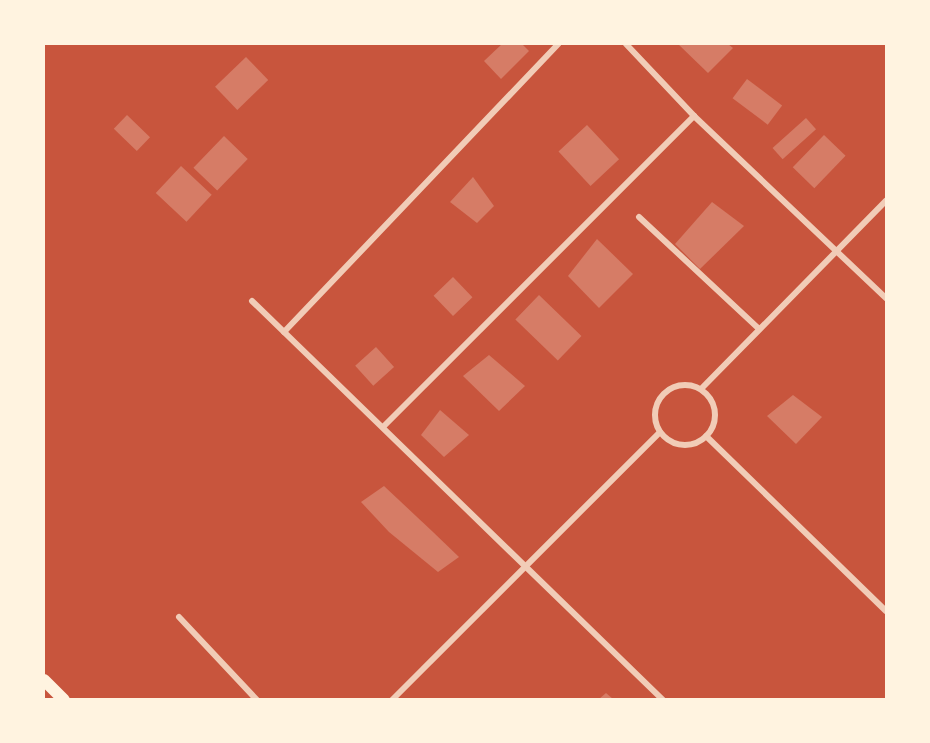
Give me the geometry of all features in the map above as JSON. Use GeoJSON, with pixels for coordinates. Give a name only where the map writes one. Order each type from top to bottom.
{"type":"FeatureCollection","features":[{"type":"Feature","properties":{"kind":"main road"},"geometry":{"type":"LineString","coordinates":[[44,680],[64,699]]}},
{"type":"Feature","properties":{"kind":"street"},"geometry":{"type":"LineString","coordinates":[[284,332],[558,44]]}},
{"type":"Feature","properties":{"kind":"street"},"geometry":{"type":"LineString","coordinates":[[626,44],[694,116],[837,249],[886,298]]}},
{"type":"Feature","properties":{"kind":"street"},"geometry":{"type":"LineString","coordinates":[[383,427],[694,116]]}},
{"type":"Feature","properties":{"kind":"street"},"geometry":{"type":"LineString","coordinates":[[701,389],[886,201]]}},
{"type":"Feature","properties":{"kind":"street"},"geometry":{"type":"LineString","coordinates":[[639,218],[759,329]]}},
{"type":"Feature","properties":{"kind":"street"},"geometry":{"type":"LineString","coordinates":[[252,301],[663,699]]}},
{"type":"Feature","properties":{"kind":"street"},"geometry":{"type":"LineString","coordinates":[[681,385],[701,389],[714,407],[712,428],[697,442],[676,444],[660,432],[655,412],[663,393],[681,385]]}},
{"type":"Feature","properties":{"kind":"street"},"geometry":{"type":"LineString","coordinates":[[393,699],[660,432]]}},
{"type":"Feature","properties":{"kind":"street"},"geometry":{"type":"LineString","coordinates":[[706,436],[886,611]]}},
{"type":"Feature","properties":{"kind":"street"},"geometry":{"type":"LineString","coordinates":[[179,616],[257,699]]}},
{"type":"Feature","properties":{"kind":"building"},"geometry":{"type":"Polygon","coordinates":[[[502,44],[522,44],[529,51],[501,79],[484,61],[502,44]]]}},
{"type":"Feature","properties":{"kind":"building"},"geometry":{"type":"Polygon","coordinates":[[[678,44],[728,44],[733,48],[708,73],[678,44]]]}},
{"type":"Feature","properties":{"kind":"building"},"geometry":{"type":"Polygon","coordinates":[[[246,57],[268,80],[237,110],[215,87],[246,57]]]}},
{"type":"Feature","properties":{"kind":"building"},"geometry":{"type":"Polygon","coordinates":[[[747,79],[782,105],[768,125],[733,98],[747,79]]]}},
{"type":"Feature","properties":{"kind":"building"},"geometry":{"type":"Polygon","coordinates":[[[127,115],[150,137],[137,151],[114,129],[127,115]]]}},
{"type":"Feature","properties":{"kind":"building"},"geometry":{"type":"Polygon","coordinates":[[[806,118],[816,129],[783,159],[773,148],[806,118]]]}},
{"type":"Feature","properties":{"kind":"building"},"geometry":{"type":"Polygon","coordinates":[[[587,125],[619,159],[591,186],[558,152],[587,125]]]}},
{"type":"Feature","properties":{"kind":"building"},"geometry":{"type":"Polygon","coordinates":[[[824,135],[846,156],[814,188],[793,167],[824,135]]]}},
{"type":"Feature","properties":{"kind":"building"},"geometry":{"type":"Polygon","coordinates":[[[224,136],[248,159],[217,191],[193,168],[224,136]]]}},
{"type":"Feature","properties":{"kind":"building"},"geometry":{"type":"Polygon","coordinates":[[[181,166],[212,195],[186,222],[156,193],[181,166]]]}},
{"type":"Feature","properties":{"kind":"building"},"geometry":{"type":"Polygon","coordinates":[[[473,177],[494,206],[477,223],[450,202],[473,177]]]}},
{"type":"Feature","properties":{"kind":"building"},"geometry":{"type":"Polygon","coordinates":[[[712,202],[744,226],[700,269],[675,244],[712,202]]]}},
{"type":"Feature","properties":{"kind":"building"},"geometry":{"type":"Polygon","coordinates":[[[597,239],[633,274],[599,308],[568,276],[597,239]]]}},
{"type":"Feature","properties":{"kind":"building"},"geometry":{"type":"Polygon","coordinates":[[[453,277],[472,297],[453,316],[434,296],[453,277]]]}},
{"type":"Feature","properties":{"kind":"building"},"geometry":{"type":"Polygon","coordinates":[[[539,295],[581,336],[558,360],[515,319],[539,295]]]}},
{"type":"Feature","properties":{"kind":"building"},"geometry":{"type":"Polygon","coordinates":[[[376,347],[394,367],[373,386],[355,366],[376,347]]]}},
{"type":"Feature","properties":{"kind":"building"},"geometry":{"type":"Polygon","coordinates":[[[489,355],[525,386],[499,411],[463,376],[489,355]]]}},
{"type":"Feature","properties":{"kind":"building"},"geometry":{"type":"Polygon","coordinates":[[[793,395],[822,417],[796,444],[767,416],[793,395]]]}},
{"type":"Feature","properties":{"kind":"building"},"geometry":{"type":"Polygon","coordinates":[[[440,410],[469,435],[444,457],[421,435],[440,410]]]}},
{"type":"Feature","properties":{"kind":"building"},"geometry":{"type":"Polygon","coordinates":[[[384,486],[459,557],[438,572],[389,532],[361,502],[384,486]]]}},
{"type":"Feature","properties":{"kind":"building"},"geometry":{"type":"Polygon","coordinates":[[[606,693],[613,699],[599,699],[606,693]]]}}]}
